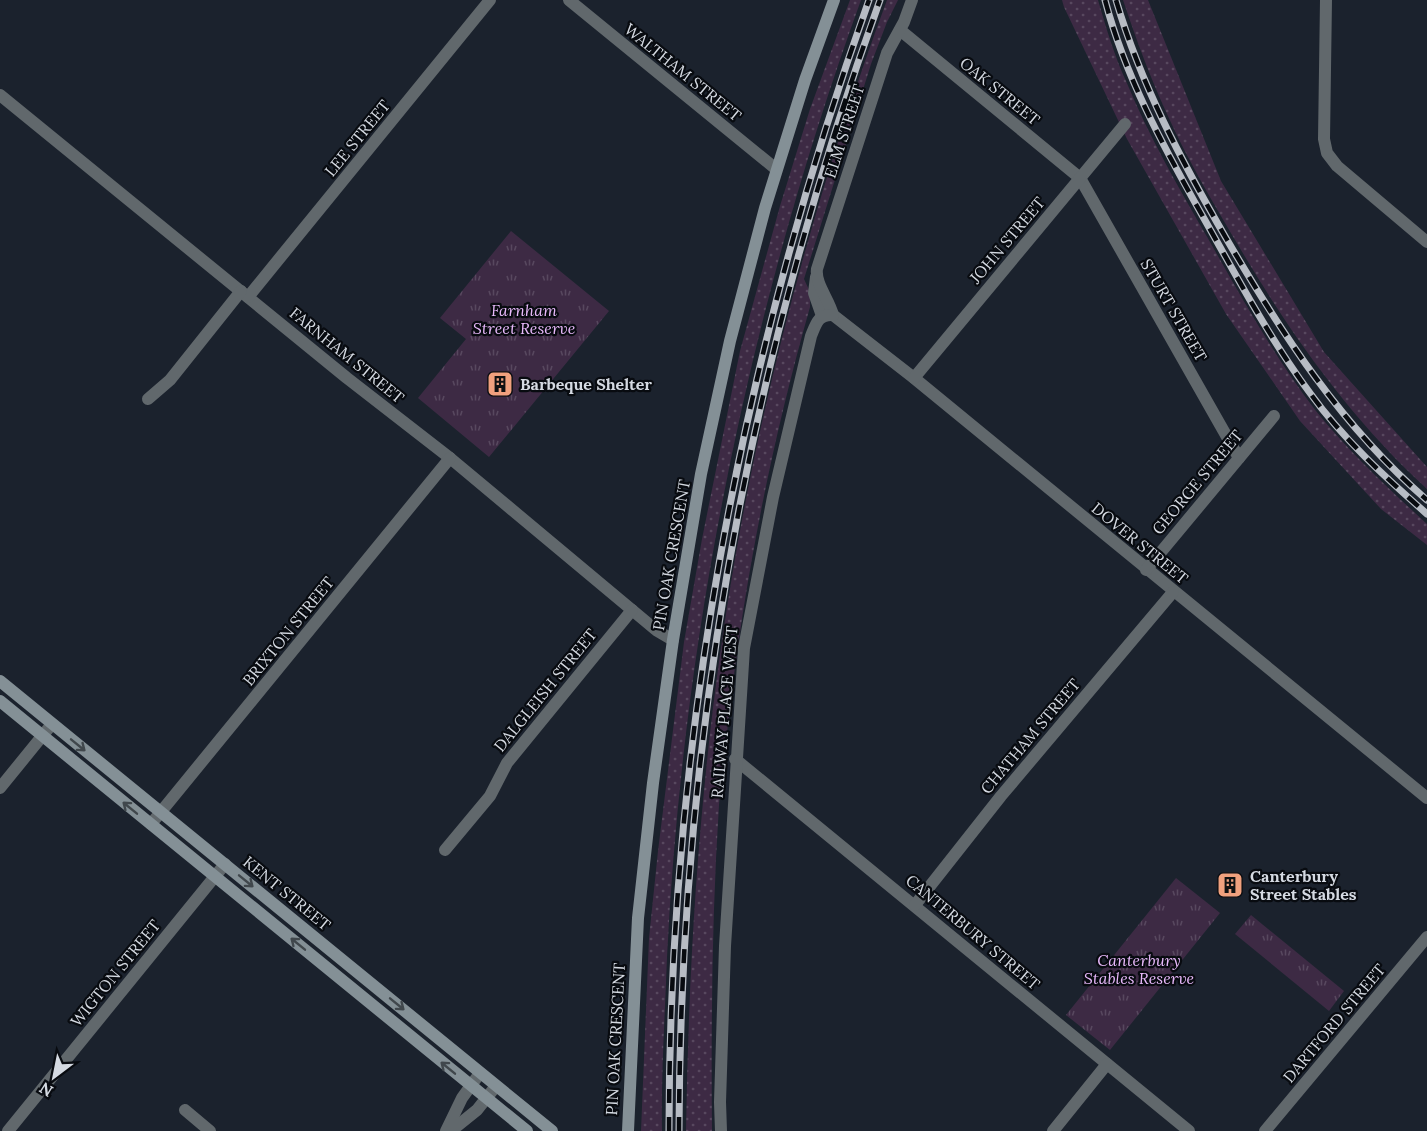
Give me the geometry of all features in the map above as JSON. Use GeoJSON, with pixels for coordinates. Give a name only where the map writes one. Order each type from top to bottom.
{"type":"FeatureCollection","features":[{"type":"Feature","properties":{"kind":"street","name":"LEE STREET"},"geometry":{"type":"LineString","coordinates":[[148,399],[170,380],[244,294],[490,0]]}},
{"type":"Feature","properties":{"kind":"street","name":"WALTHAM STREET"},"geometry":{"type":"LineString","coordinates":[[568,0],[776,169]]}},
{"type":"Feature","properties":{"kind":"street","name":"PIN OAK CRESCENT"},"geometry":{"type":"LineString","coordinates":[[628,1131],[638,918],[653,783],[673,640],[701,474],[730,341],[776,169],[834,0]]}},
{"type":"Feature","properties":{"kind":"street","name":"ELM STREET"},"geometry":{"type":"LineString","coordinates":[[827,316],[831,304],[816,276],[887,53],[900,30],[912,0]]}},
{"type":"Feature","properties":{"kind":"street"},"geometry":{"type":"LineString","coordinates":[[1326,0],[1324,139],[1328,153],[1337,166],[1427,243]]}},
{"type":"Feature","properties":{"kind":"street","name":"OAK STREET"},"geometry":{"type":"LineString","coordinates":[[900,30],[1080,178]]}},
{"type":"Feature","properties":{"kind":"street","name":"FARNHAM STREET"},"geometry":{"type":"LineString","coordinates":[[0,95],[450,458],[656,630],[673,640]]}},
{"type":"Feature","properties":{"kind":"street","name":"JOHN STREET"},"geometry":{"type":"LineString","coordinates":[[914,378],[1125,124]]}},
{"type":"Feature","properties":{"kind":"street","name":"STURT STREET"},"geometry":{"type":"LineString","coordinates":[[1080,178],[1239,458]]}},
{"type":"Feature","properties":{"kind":"street","name":"DOVER STREET"},"geometry":{"type":"LineString","coordinates":[[827,316],[914,378],[1427,798]]}},
{"type":"Feature","properties":{"kind":"street","name":"RAILWAY PLACE WEST"},"geometry":{"type":"LineString","coordinates":[[721,1131],[725,946],[735,759],[744,648],[767,527],[811,336],[817,322],[827,316]]}},
{"type":"Feature","properties":{"kind":"street","name":"GEORGE STREET"},"geometry":{"type":"LineString","coordinates":[[1146,570],[1274,416]]}},
{"type":"Feature","properties":{"kind":"street","name":"BRIXTON STREET"},"geometry":{"type":"LineString","coordinates":[[151,824],[450,458]]}},
{"type":"Feature","properties":{"kind":"street","name":"CHATHAM STREET"},"geometry":{"type":"LineString","coordinates":[[915,905],[1001,795],[1173,592]]}},
{"type":"Feature","properties":{"kind":"street","name":"DALGLEISH STREET"},"geometry":{"type":"LineString","coordinates":[[445,850],[490,796],[507,763],[632,610]]}},
{"type":"Feature","properties":{"kind":"street","name":"KENT STREET"},"geometry":{"type":"LineString","coordinates":[[0,681],[552,1131]]}},
{"type":"Feature","properties":{"kind":"street","name":"KENT STREET"},"geometry":{"type":"LineString","coordinates":[[0,701],[527,1131]]}},
{"type":"Feature","properties":{"kind":"street"},"geometry":{"type":"LineString","coordinates":[[0,788],[52,723]]}},
{"type":"Feature","properties":{"kind":"street","name":"CANTERBURY STREET"},"geometry":{"type":"LineString","coordinates":[[735,759],[1189,1131]]}},
{"type":"Feature","properties":{"kind":"street","name":"WIGTON STREET"},"geometry":{"type":"LineString","coordinates":[[8,1131],[225,864]]}},
{"type":"Feature","properties":{"kind":"street","name":"DARTFORD STREET"},"geometry":{"type":"LineString","coordinates":[[1265,1131],[1427,937]]}},
{"type":"Feature","properties":{"kind":"street"},"geometry":{"type":"LineString","coordinates":[[1053,1131],[1107,1064]]}},
{"type":"Feature","properties":{"kind":"street"},"geometry":{"type":"LineString","coordinates":[[446,1131],[462,1098],[480,1073]]}},
{"type":"Feature","properties":{"kind":"street"},"geometry":{"type":"LineString","coordinates":[[451,1131],[477,1110],[496,1086]]}},
{"type":"Feature","properties":{"kind":"street"},"geometry":{"type":"LineString","coordinates":[[185,1110],[210,1131]]}},
{"type":"Feature","properties":{"kind":"green space"},"geometry":{"type":"Polygon","coordinates":[[[850,0],[861,0],[821,116],[786,233],[755,352],[728,471],[706,592],[688,713],[675,835],[667,957],[662,1131],[641,1131],[649,938],[684,642],[702,539],[740,351],[780,206],[810,109],[850,0]]]}},
{"type":"Feature","properties":{"kind":"green space"},"geometry":{"type":"Polygon","coordinates":[[[887,0],[898,0],[871,64],[804,279],[810,292],[810,307],[796,357],[761,510],[743,612],[719,805],[712,968],[712,1131],[686,1131],[690,983],[700,835],[716,688],[738,542],[766,404],[800,268],[841,133],[887,0]]]}},
{"type":"Feature","properties":{"kind":"green space"},"geometry":{"type":"Polygon","coordinates":[[[1062,0],[1098,0],[1110,41],[1135,102],[1176,183],[1260,328],[1316,411],[1369,469],[1427,524],[1427,545],[1381,509],[1300,421],[1226,314],[1127,139],[1062,0]]]}},
{"type":"Feature","properties":{"kind":"green space"},"geometry":{"type":"Polygon","coordinates":[[[1123,0],[1148,0],[1221,181],[1324,352],[1427,467],[1427,489],[1374,435],[1325,377],[1261,283],[1175,132],[1149,72],[1123,0]]]}},
{"type":"Feature","properties":{"kind":"green space","name":"Farnham Street Reserve"},"geometry":{"type":"Polygon","coordinates":[[[511,231],[609,311],[489,457],[418,398],[466,339],[440,318],[511,231]]]}},
{"type":"Feature","properties":{"kind":"green space","name":"Canterbury Stables Reserve"},"geometry":{"type":"Polygon","coordinates":[[[1176,878],[1220,913],[1110,1050],[1066,1015],[1176,878]]]}},
{"type":"Feature","properties":{"kind":"green space"},"geometry":{"type":"Polygon","coordinates":[[[1251,915],[1344,991],[1329,1011],[1235,934],[1251,915]]]}},
{"type":"Feature","properties":{"kind":"railway"},"geometry":{"type":"LineString","coordinates":[[669,1131],[672,986],[682,842],[698,699],[720,557],[749,416],[783,276],[823,137],[869,0]]}},
{"type":"Feature","properties":{"kind":"railway"},"geometry":{"type":"LineString","coordinates":[[679,1131],[683,986],[692,842],[708,699],[730,556],[759,416],[793,276],[834,137],[880,0]]}},
{"type":"Feature","properties":{"kind":"railway"},"geometry":{"type":"LineString","coordinates":[[1105,0],[1123,56],[1159,137],[1267,328],[1310,393],[1336,426],[1380,472],[1427,514]]}},
{"type":"Feature","properties":{"kind":"railway"},"geometry":{"type":"LineString","coordinates":[[1116,0],[1150,93],[1178,152],[1247,274],[1292,344],[1341,410],[1396,472],[1427,500]]}},
{"type":"Feature","properties":{"kind":"place","name":"Barbeque Shelter"},"geometry":{"type":"Point","coordinates":[500,384]}},
{"type":"Feature","properties":{"kind":"place","name":"Canterbury Street Stables"},"geometry":{"type":"Point","coordinates":[1230,885]}}]}
